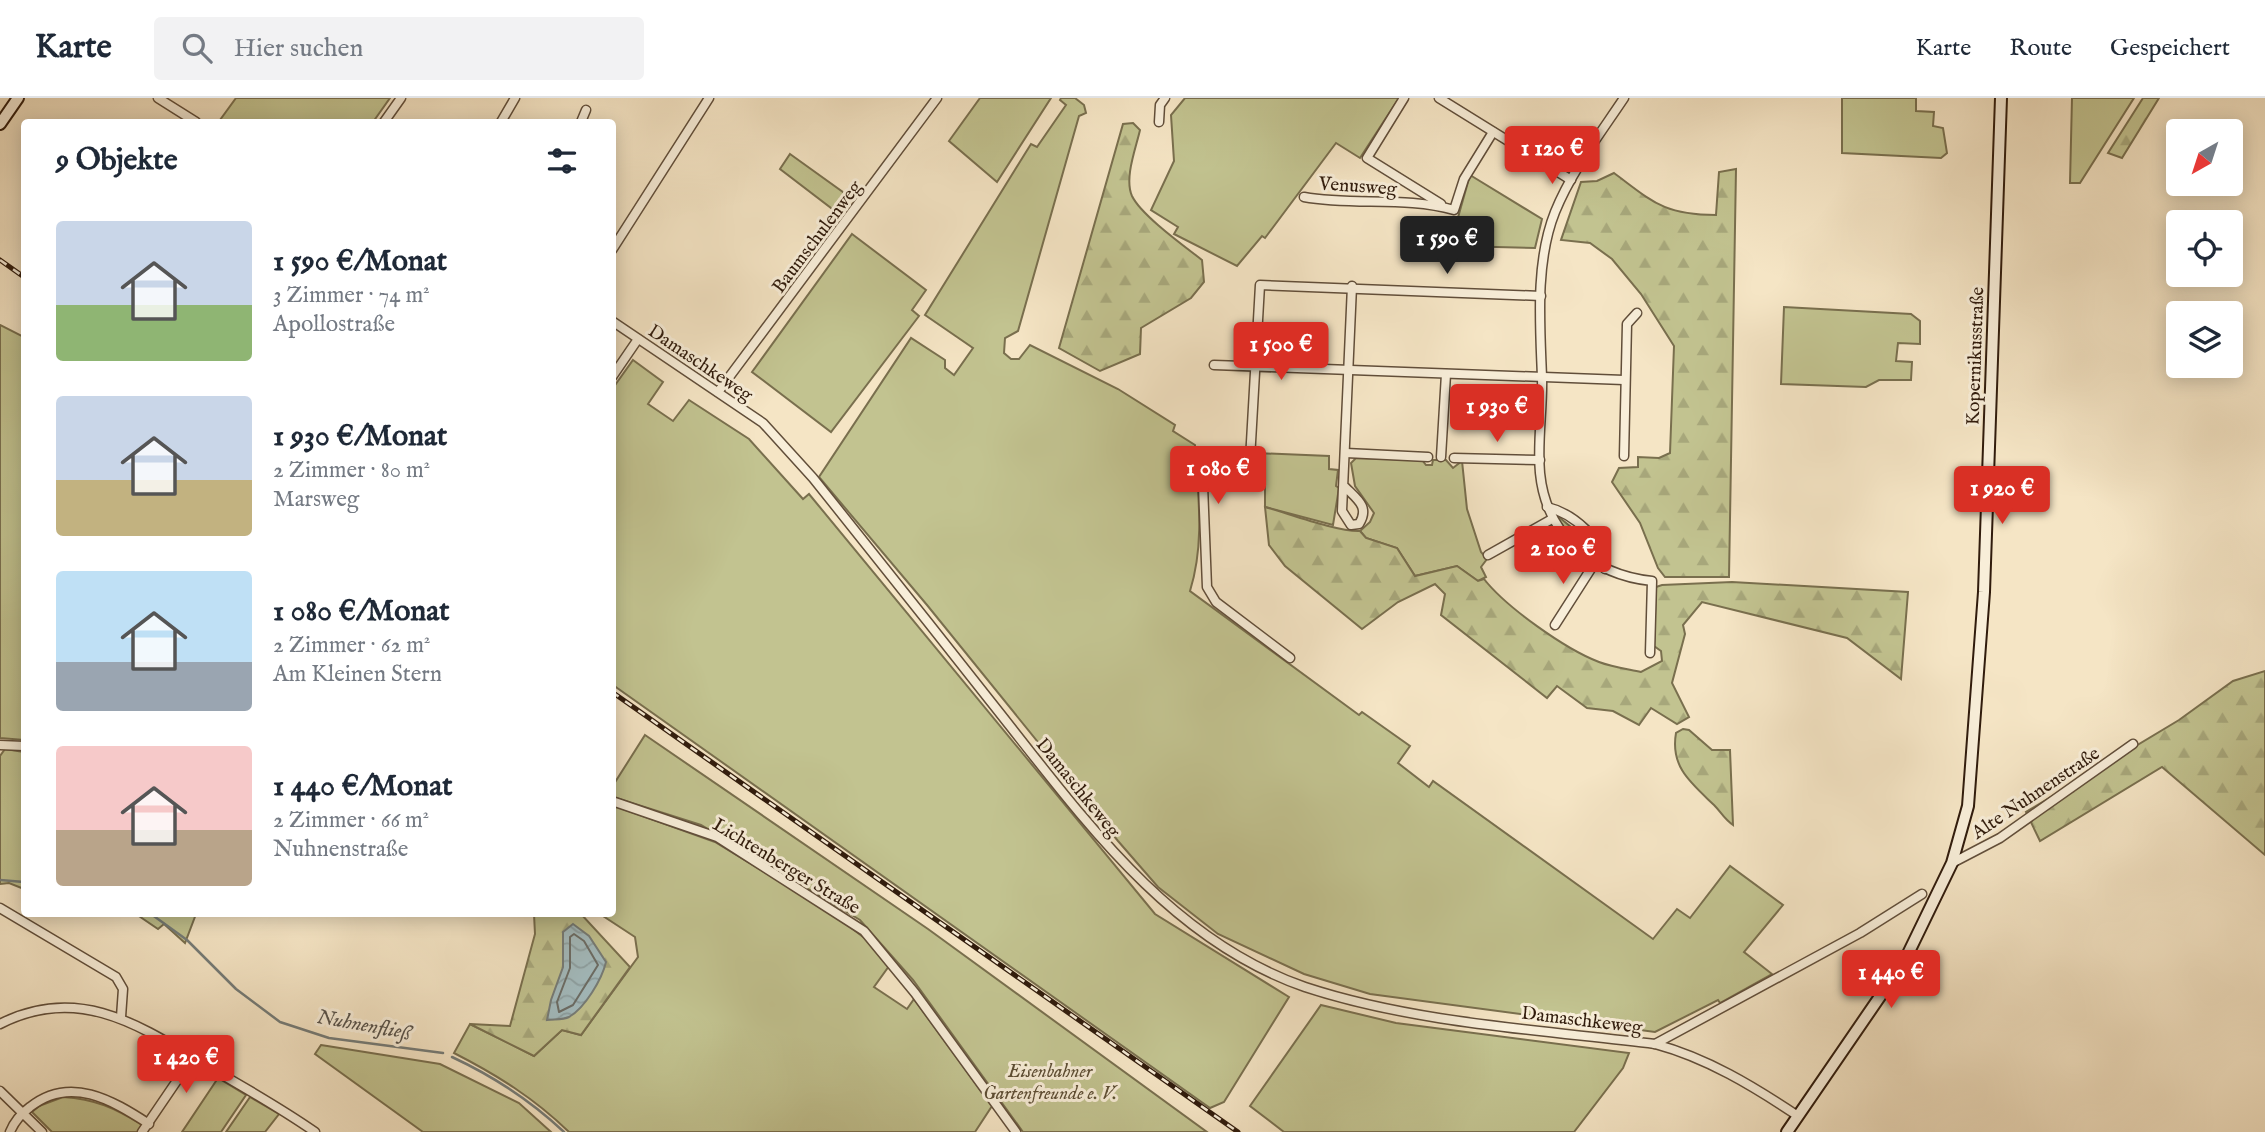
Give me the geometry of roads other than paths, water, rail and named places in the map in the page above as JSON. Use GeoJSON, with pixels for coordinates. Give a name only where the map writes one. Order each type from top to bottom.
{"type":"FeatureCollection","features":[{"type":"Feature","properties":{"kind":"main road"},"geometry":{"type":"LineString","coordinates":[[0,124],[18,98]]}},
{"type":"Feature","properties":{"kind":"main road","name":"Kopernikusstraße"},"geometry":{"type":"LineString","coordinates":[[1787,1132],[1905,960],[1952,863],[1968,806],[1984,592],[2001,98]]}},
{"type":"Feature","properties":{"kind":"street"},"geometry":{"type":"LineString","coordinates":[[158,98],[191,119]]}},
{"type":"Feature","properties":{"kind":"street"},"geometry":{"type":"LineString","coordinates":[[386,119],[401,98]]}},
{"type":"Feature","properties":{"kind":"street"},"geometry":{"type":"LineString","coordinates":[[503,119],[515,98]]}},
{"type":"Feature","properties":{"kind":"street"},"geometry":{"type":"LineString","coordinates":[[616,244],[709,98]]}},
{"type":"Feature","properties":{"kind":"street","name":"Baumschulenweg"},"geometry":{"type":"LineString","coordinates":[[718,392],[937,98]]}},
{"type":"Feature","properties":{"kind":"street"},"geometry":{"type":"LineString","coordinates":[[1159,122],[1160,105],[1165,98]]}},
{"type":"Feature","properties":{"kind":"street","name":"Venusweg"},"geometry":{"type":"LineString","coordinates":[[1404,98],[1367,158],[1446,208]]}},
{"type":"Feature","properties":{"kind":"street"},"geometry":{"type":"LineString","coordinates":[[1439,98],[1572,180]]}},
{"type":"Feature","properties":{"kind":"street"},"geometry":{"type":"LineString","coordinates":[[1624,98],[1572,180],[1555,213],[1549,235],[1541,296],[1540,460],[1547,507],[1552,519],[1573,547],[1594,564],[1605,569],[1652,581],[1650,653]]}},
{"type":"Feature","properties":{"kind":"street"},"geometry":{"type":"LineString","coordinates":[[582,119],[586,110]]}},
{"type":"Feature","properties":{"kind":"street"},"geometry":{"type":"LineString","coordinates":[[1446,208],[1454,210],[1464,179],[1493,132]]}},
{"type":"Feature","properties":{"kind":"street","name":"Venusweg"},"geometry":{"type":"LineString","coordinates":[[1409,204],[1414,187]]}},
{"type":"Feature","properties":{"kind":"street","name":"Venusweg"},"geometry":{"type":"LineString","coordinates":[[1304,197],[1324,201],[1446,208]]}},
{"type":"Feature","properties":{"kind":"street"},"geometry":{"type":"LineString","coordinates":[[1290,658],[1216,602],[1206,581],[1203,485],[1209,480],[1246,482],[1249,477],[1260,285],[1352,286],[1541,296]]}},
{"type":"Feature","properties":{"kind":"street"},"geometry":{"type":"LineString","coordinates":[[1345,487],[1352,286]]}},
{"type":"Feature","properties":{"kind":"street"},"geometry":{"type":"LineString","coordinates":[[1625,456],[1624,380],[1627,324],[1637,313]]}},
{"type":"Feature","properties":{"kind":"street","name":"Damaschkeweg"},"geometry":{"type":"LineString","coordinates":[[616,324],[763,423],[813,478],[1108,848],[1171,909],[1219,944],[1302,986],[1351,1000],[1456,1018],[1655,1044],[1712,1065],[1751,1085],[1798,1116]]}},
{"type":"Feature","properties":{"kind":"street"},"geometry":{"type":"LineString","coordinates":[[616,371],[638,339]]}},
{"type":"Feature","properties":{"kind":"street"},"geometry":{"type":"LineString","coordinates":[[1214,365],[1624,380]]}},
{"type":"Feature","properties":{"kind":"street"},"geometry":{"type":"LineString","coordinates":[[1441,457],[1446,374]]}},
{"type":"Feature","properties":{"kind":"street"},"geometry":{"type":"LineString","coordinates":[[1346,453],[1428,457]]}},
{"type":"Feature","properties":{"kind":"street"},"geometry":{"type":"LineString","coordinates":[[1454,458],[1540,460]]}},
{"type":"Feature","properties":{"kind":"street"},"geometry":{"type":"LineString","coordinates":[[1547,507],[1563,513],[1585,529],[1604,559],[1605,569]]}},
{"type":"Feature","properties":{"kind":"street"},"geometry":{"type":"LineString","coordinates":[[1488,555],[1552,519]]}},
{"type":"Feature","properties":{"kind":"street"},"geometry":{"type":"LineString","coordinates":[[1555,625],[1594,564]]}},
{"type":"Feature","properties":{"kind":"street","name":"Alte Nuhnenstraße"},"geometry":{"type":"LineString","coordinates":[[1952,863],[2000,838],[2133,744]]}},
{"type":"Feature","properties":{"kind":"street"},"geometry":{"type":"LineString","coordinates":[[0,745],[21,746]]}},
{"type":"Feature","properties":{"kind":"street","name":"Lichtenberger Straße"},"geometry":{"type":"LineString","coordinates":[[616,802],[717,837],[864,931],[915,993],[1016,1132]]}},
{"type":"Feature","properties":{"kind":"street","name":"Damaschkeweg"},"geometry":{"type":"LineString","coordinates":[[1655,1044],[1860,933],[1922,894]]}},
{"type":"Feature","properties":{"kind":"street"},"geometry":{"type":"LineString","coordinates":[[0,908],[116,977],[123,989],[121,1017]]}},
{"type":"Feature","properties":{"kind":"street"},"geometry":{"type":"LineString","coordinates":[[0,1024],[36,1010],[57,1008],[77,1008],[121,1017],[193,1057],[302,1128],[315,1132]]}},
{"type":"Feature","properties":{"kind":"street"},"geometry":{"type":"LineString","coordinates":[[142,1132],[193,1057]]}},
{"type":"Feature","properties":{"kind":"street"},"geometry":{"type":"LineString","coordinates":[[10,1132],[23,1113],[42,1098],[67,1090],[105,1099],[149,1124]]}},
{"type":"Feature","properties":{"kind":"street"},"geometry":{"type":"LineString","coordinates":[[0,1091],[43,1132]]}},
{"type":"Feature","properties":{"kind":"water"},"geometry":{"type":"Polygon","coordinates":[[[573,924],[589,936],[606,962],[597,984],[575,1013],[567,1018],[547,1020],[563,967],[563,932],[573,924]]]}},
{"type":"Feature","properties":{"kind":"waterway","name":"Nuhnenfließ"},"geometry":{"type":"LineString","coordinates":[[0,880],[21,882]]}},
{"type":"Feature","properties":{"kind":"waterway","name":"Nuhnenfließ"},"geometry":{"type":"LineString","coordinates":[[155,917],[187,940],[236,989],[280,1022],[329,1038],[443,1053]]}},
{"type":"Feature","properties":{"kind":"waterway","name":"Nuhnenfließ"},"geometry":{"type":"LineString","coordinates":[[452,1057],[511,1090],[564,1132]]}},
{"type":"Feature","properties":{"kind":"railway"},"geometry":{"type":"LineString","coordinates":[[0,260],[21,275]]}},
{"type":"Feature","properties":{"kind":"railway"},"geometry":{"type":"LineString","coordinates":[[616,695],[1238,1132]]}},
{"type":"Feature","properties":{"kind":"park label","name":"Eisenbahner Gartenfreunde e. V."},"geometry":{"type":"Point","coordinates":[1050,1081]}}]}
